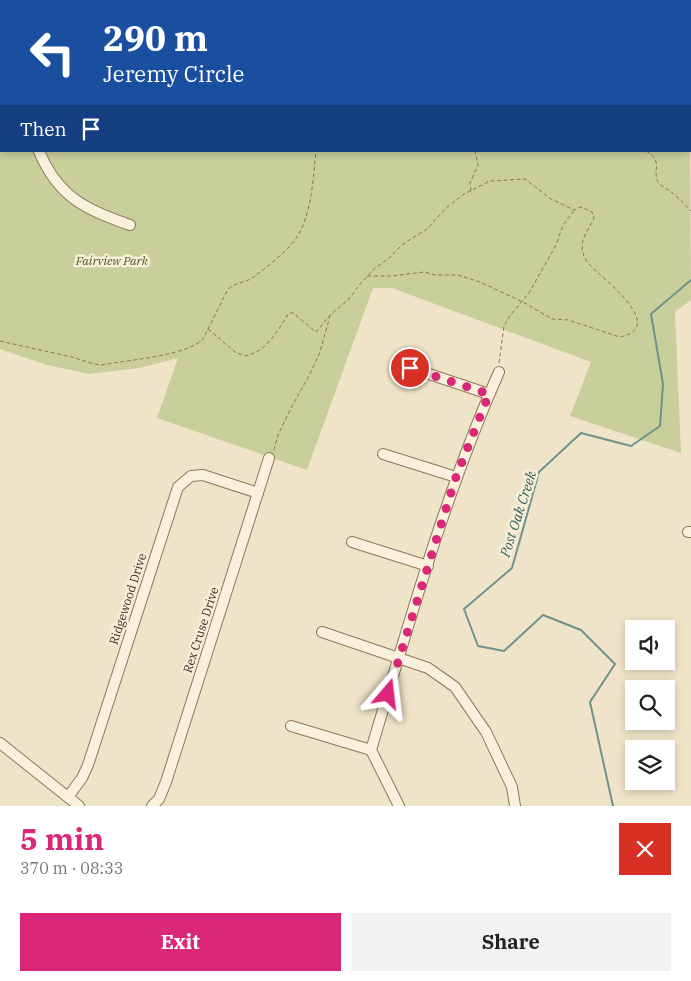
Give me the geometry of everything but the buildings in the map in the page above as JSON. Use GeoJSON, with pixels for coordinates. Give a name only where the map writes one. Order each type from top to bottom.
{"type":"FeatureCollection","features":[{"type":"Feature","properties":{"kind":"street"},"geometry":{"type":"LineString","coordinates":[[39,152],[43,162],[56,183],[66,194],[90,210],[130,225]]}},
{"type":"Feature","properties":{"kind":"street"},"geometry":{"type":"LineString","coordinates":[[410,368],[489,394]]}},
{"type":"Feature","properties":{"kind":"street"},"geometry":{"type":"LineString","coordinates":[[399,806],[371,750],[398,657],[456,477],[499,372]]}},
{"type":"Feature","properties":{"kind":"street"},"geometry":{"type":"LineString","coordinates":[[383,454],[456,477]]}},
{"type":"Feature","properties":{"kind":"street","name":"Rex Cruse Drive"},"geometry":{"type":"LineString","coordinates":[[152,806],[159,799],[166,782],[269,458]]}},
{"type":"Feature","properties":{"kind":"street","name":"Ridgewood Drive"},"geometry":{"type":"LineString","coordinates":[[68,796],[82,778],[88,765],[178,487],[191,476],[203,475],[258,493]]}},
{"type":"Feature","properties":{"kind":"street"},"geometry":{"type":"LineString","coordinates":[[352,542],[428,566]]}},
{"type":"Feature","properties":{"kind":"street"},"geometry":{"type":"LineString","coordinates":[[322,632],[428,668],[455,687],[486,732],[512,786],[515,806]]}},
{"type":"Feature","properties":{"kind":"street"},"geometry":{"type":"LineString","coordinates":[[291,726],[371,750]]}},
{"type":"Feature","properties":{"kind":"street"},"geometry":{"type":"LineString","coordinates":[[0,742],[79,806]]}},
{"type":"Feature","properties":{"kind":"path"},"geometry":{"type":"LineString","coordinates":[[0,341],[102,365],[190,348],[203,339],[228,289],[234,284],[253,278],[297,237],[308,208],[316,152]]}},
{"type":"Feature","properties":{"kind":"path"},"geometry":{"type":"LineString","coordinates":[[471,190],[470,183],[478,166],[475,152]]}},
{"type":"Feature","properties":{"kind":"path"},"geometry":{"type":"LineString","coordinates":[[647,152],[658,164],[658,181],[660,185],[671,192],[691,211]]}},
{"type":"Feature","properties":{"kind":"path"},"geometry":{"type":"LineString","coordinates":[[208,329],[235,352],[245,356],[259,351],[269,343],[289,313],[293,313],[316,332],[330,315],[348,300],[367,276],[404,244],[427,229],[446,208],[464,194],[490,181],[526,179],[551,199],[574,210]]}},
{"type":"Feature","properties":{"kind":"path"},"geometry":{"type":"LineString","coordinates":[[367,276],[392,276],[424,272],[436,275],[458,275],[480,282],[523,302],[552,319],[568,320],[620,337],[629,336],[635,329],[638,321],[635,313],[622,294],[590,265],[583,255],[583,237],[594,218],[592,212],[581,207],[574,210],[562,225],[556,245],[523,302],[509,317],[504,326],[499,356],[499,372]]}},
{"type":"Feature","properties":{"kind":"path"},"geometry":{"type":"LineString","coordinates":[[269,458],[274,453],[278,435],[320,352],[330,315]]}},
{"type":"Feature","properties":{"kind":"green space","name":"Fairview Park"},"geometry":{"type":"Polygon","coordinates":[[[0,152],[690,152],[691,300],[675,312],[681,453],[570,416],[591,362],[392,288],[373,288],[307,470],[157,418],[178,358],[139,368],[89,374],[47,365],[0,349],[0,152]]]}},
{"type":"Feature","properties":{"kind":"waterway","name":"Post Oak Creek"},"geometry":{"type":"LineString","coordinates":[[613,806],[590,702],[615,664],[581,630],[543,615],[504,651],[478,646],[464,609],[512,568],[539,472],[581,433],[631,446],[660,426],[663,384],[651,314],[691,280]]}},
{"type":"Feature","properties":{"kind":"route"},"geometry":{"type":"LineString","coordinates":[[388,694],[398,657],[456,477],[489,394],[410,368]]}}]}
